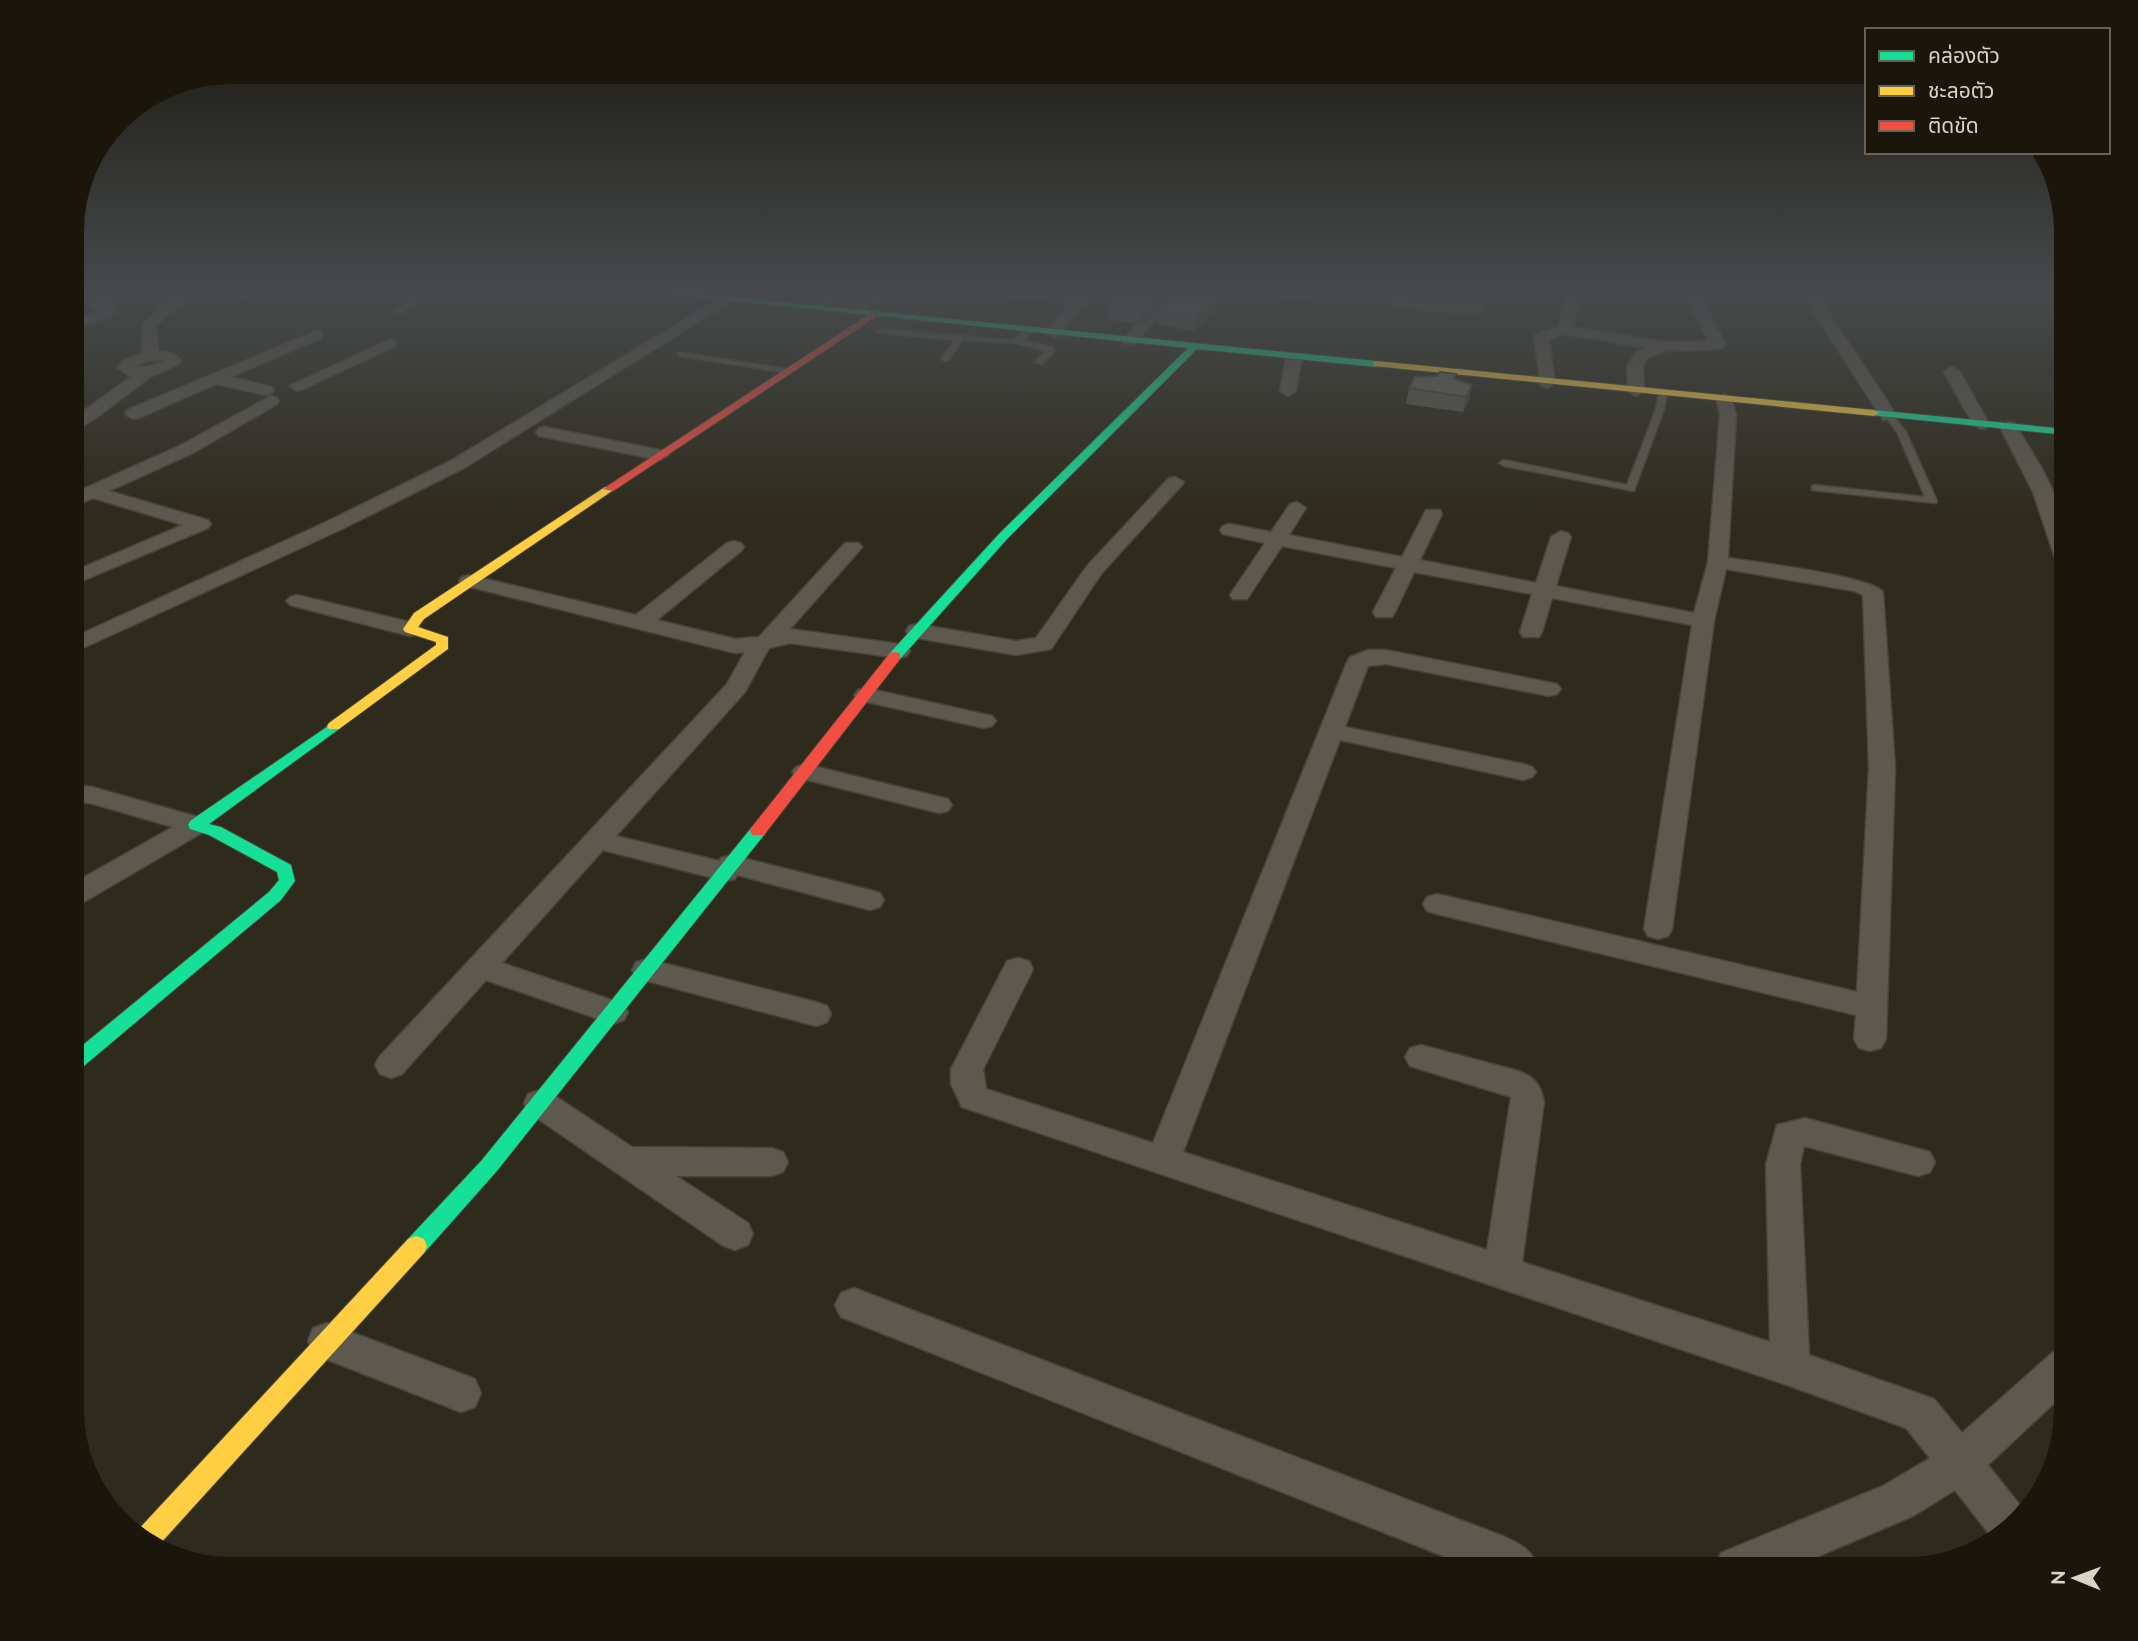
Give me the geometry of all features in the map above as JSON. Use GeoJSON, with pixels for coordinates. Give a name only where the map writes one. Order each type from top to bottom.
{"type":"FeatureCollection","features":[{"type":"Feature","properties":{"kind":"street"},"geometry":{"type":"LineString","coordinates":[[84,419],[144,369]]}},
{"type":"Feature","properties":{"kind":"street"},"geometry":{"type":"LineString","coordinates":[[173,369],[216,378],[268,396],[288,399],[302,390],[296,386]]}},
{"type":"Feature","properties":{"kind":"street"},"geometry":{"type":"LineString","coordinates":[[133,414],[238,369]]}},
{"type":"Feature","properties":{"kind":"street"},"geometry":{"type":"LineString","coordinates":[[296,386],[335,369]]}},
{"type":"Feature","properties":{"kind":"street"},"geometry":{"type":"LineString","coordinates":[[84,640],[333,526],[458,464],[612,369]]}},
{"type":"Feature","properties":{"kind":"street"},"geometry":{"type":"LineString","coordinates":[[410,629],[419,617],[469,581],[792,369]]}},
{"type":"Feature","properties":{"kind":"street"},"geometry":{"type":"LineString","coordinates":[[152,1534],[489,1166],[805,772],[899,650],[974,565],[1172,369]]}},
{"type":"Feature","properties":{"kind":"street"},"geometry":{"type":"LineString","coordinates":[[1288,391],[1292,369]]}},
{"type":"Feature","properties":{"kind":"street"},"geometry":{"type":"LineString","coordinates":[[1407,369],[1981,424],[2054,433]]}},
{"type":"Feature","properties":{"kind":"street"},"geometry":{"type":"LineString","coordinates":[[1545,369],[1547,383]]}},
{"type":"Feature","properties":{"kind":"street"},"geometry":{"type":"LineString","coordinates":[[1635,369],[1636,391]]}},
{"type":"Feature","properties":{"kind":"street"},"geometry":{"type":"LineString","coordinates":[[1858,369],[1889,416]]}},
{"type":"Feature","properties":{"kind":"street"},"geometry":{"type":"LineString","coordinates":[[1952,372],[1981,424]]}},
{"type":"Feature","properties":{"kind":"street"},"geometry":{"type":"LineString","coordinates":[[84,496],[187,449],[268,396]]}},
{"type":"Feature","properties":{"kind":"street"},"geometry":{"type":"LineString","coordinates":[[1658,929],[1703,621],[1718,562],[1728,415],[1724,400]]}},
{"type":"Feature","properties":{"kind":"street"},"geometry":{"type":"LineString","coordinates":[[84,408],[95,412]]}},
{"type":"Feature","properties":{"kind":"street"},"geometry":{"type":"LineString","coordinates":[[2008,427],[2054,506]]}},
{"type":"Feature","properties":{"kind":"street"},"geometry":{"type":"LineString","coordinates":[[545,432],[660,454]]}},
{"type":"Feature","properties":{"kind":"street"},"geometry":{"type":"LineString","coordinates":[[917,631],[1016,648],[1043,644],[1094,570],[1175,482]]}},
{"type":"Feature","properties":{"kind":"street"},"geometry":{"type":"LineString","coordinates":[[84,574],[201,524],[92,492]]}},
{"type":"Feature","properties":{"kind":"street"},"geometry":{"type":"LineString","coordinates":[[1240,595],[1297,508]]}},
{"type":"Feature","properties":{"kind":"street"},"geometry":{"type":"LineString","coordinates":[[1384,612],[1433,514]]}},
{"type":"Feature","properties":{"kind":"street"},"geometry":{"type":"LineString","coordinates":[[1230,530],[1703,621]]}},
{"type":"Feature","properties":{"kind":"street"},"geometry":{"type":"LineString","coordinates":[[1531,632],[1561,537]]}},
{"type":"Feature","properties":{"kind":"street"},"geometry":{"type":"LineString","coordinates":[[639,624],[734,547]]}},
{"type":"Feature","properties":{"kind":"street"},"geometry":{"type":"LineString","coordinates":[[391,1065],[737,687],[764,643],[852,547]]}},
{"type":"Feature","properties":{"kind":"street"},"geometry":{"type":"LineString","coordinates":[[1718,562],[1859,586],[1873,592],[1882,768],[1870,1039]]}},
{"type":"Feature","properties":{"kind":"street"},"geometry":{"type":"LineString","coordinates":[[469,581],[735,646],[764,643],[790,636],[899,650]]}},
{"type":"Feature","properties":{"kind":"street"},"geometry":{"type":"LineString","coordinates":[[84,889],[196,825],[443,646],[443,640],[410,629],[297,601]]}},
{"type":"Feature","properties":{"kind":"street"},"geometry":{"type":"LineString","coordinates":[[1163,1160],[1358,662],[1368,657],[1386,657],[1549,689]]}},
{"type":"Feature","properties":{"kind":"street"},"geometry":{"type":"LineString","coordinates":[[866,695],[984,721]]}},
{"type":"Feature","properties":{"kind":"street"},"geometry":{"type":"LineString","coordinates":[[1331,731],[1523,772]]}},
{"type":"Feature","properties":{"kind":"street"},"geometry":{"type":"LineString","coordinates":[[805,772],[939,805]]}},
{"type":"Feature","properties":{"kind":"street"},"geometry":{"type":"LineString","coordinates":[[84,794],[215,831],[285,869],[286,881],[275,896],[84,1055]]}},
{"type":"Feature","properties":{"kind":"street"},"geometry":{"type":"LineString","coordinates":[[597,840],[870,900]]}},
{"type":"Feature","properties":{"kind":"street"},"geometry":{"type":"LineString","coordinates":[[1437,904],[1871,1007]]}},
{"type":"Feature","properties":{"kind":"street"},"geometry":{"type":"LineString","coordinates":[[481,967],[613,1012]]}},
{"type":"Feature","properties":{"kind":"street"},"geometry":{"type":"LineString","coordinates":[[1018,969],[967,1069],[967,1084],[974,1098],[1790,1367],[1920,1413],[2005,1519]]}},
{"type":"Feature","properties":{"kind":"street"},"geometry":{"type":"LineString","coordinates":[[647,970],[816,1014]]}},
{"type":"Feature","properties":{"kind":"street"},"geometry":{"type":"LineString","coordinates":[[1421,1057],[1518,1084],[1527,1091],[1528,1102],[1502,1272]]}},
{"type":"Feature","properties":{"kind":"street"},"geometry":{"type":"LineString","coordinates":[[540,1104],[735,1234]]}},
{"type":"Feature","properties":{"kind":"street"},"geometry":{"type":"LineString","coordinates":[[1790,1367],[1783,1164],[1790,1135],[1805,1132],[1918,1162]]}},
{"type":"Feature","properties":{"kind":"street"},"geometry":{"type":"LineString","coordinates":[[626,1161],[771,1162]]}},
{"type":"Feature","properties":{"kind":"street"},"geometry":{"type":"LineString","coordinates":[[854,1305],[1500,1557]]}},
{"type":"Feature","properties":{"kind":"street"},"geometry":{"type":"LineString","coordinates":[[327,1341],[461,1393]]}},
{"type":"Feature","properties":{"kind":"street"},"geometry":{"type":"LineString","coordinates":[[1765,1557],[1898,1501],[1960,1463],[2054,1377]]}},
{"type":"Feature","properties":{"kind":"lane"},"geometry":{"type":"LineString","coordinates":[[773,369],[788,371]]}},
{"type":"Feature","properties":{"kind":"lane"},"geometry":{"type":"LineString","coordinates":[[1504,463],[1631,489],[1661,409],[1663,394]]}},
{"type":"Feature","properties":{"kind":"lane"},"geometry":{"type":"LineString","coordinates":[[1815,488],[1932,501],[1901,432],[1889,416]]}},
{"type":"Feature","properties":{"kind":"building"},"geometry":{"type":"Polygon","coordinates":[[[1440,372],[1456,374],[1454,379],[1472,385],[1466,397],[1409,388],[1415,377],[1437,376],[1440,372]]]}},
{"type":"Feature","properties":{"kind":"traffic: fast"},"geometry":{"type":"LineString","coordinates":[[895,656],[1003,537],[1172,369]]}},
{"type":"Feature","properties":{"kind":"traffic: fast"},"geometry":{"type":"LineString","coordinates":[[1874,413],[2054,431]]}},
{"type":"Feature","properties":{"kind":"traffic: fast"},"geometry":{"type":"LineString","coordinates":[[84,1055],[275,896],[287,881],[285,869],[215,831],[196,825],[334,726]]}},
{"type":"Feature","properties":{"kind":"traffic: fast"},"geometry":{"type":"LineString","coordinates":[[416,1246],[489,1166],[758,831]]}},
{"type":"Feature","properties":{"kind":"traffic: slow"},"geometry":{"type":"LineString","coordinates":[[1423,369],[1874,413]]}},
{"type":"Feature","properties":{"kind":"traffic: slow"},"geometry":{"type":"LineString","coordinates":[[334,726],[443,646],[443,640],[410,629],[419,616],[609,489]]}},
{"type":"Feature","properties":{"kind":"traffic: slow"},"geometry":{"type":"LineString","coordinates":[[152,1534],[416,1246]]}},
{"type":"Feature","properties":{"kind":"traffic: jam"},"geometry":{"type":"LineString","coordinates":[[609,489],[791,369]]}},
{"type":"Feature","properties":{"kind":"traffic: jam"},"geometry":{"type":"LineString","coordinates":[[758,831],[895,656]]}}]}
